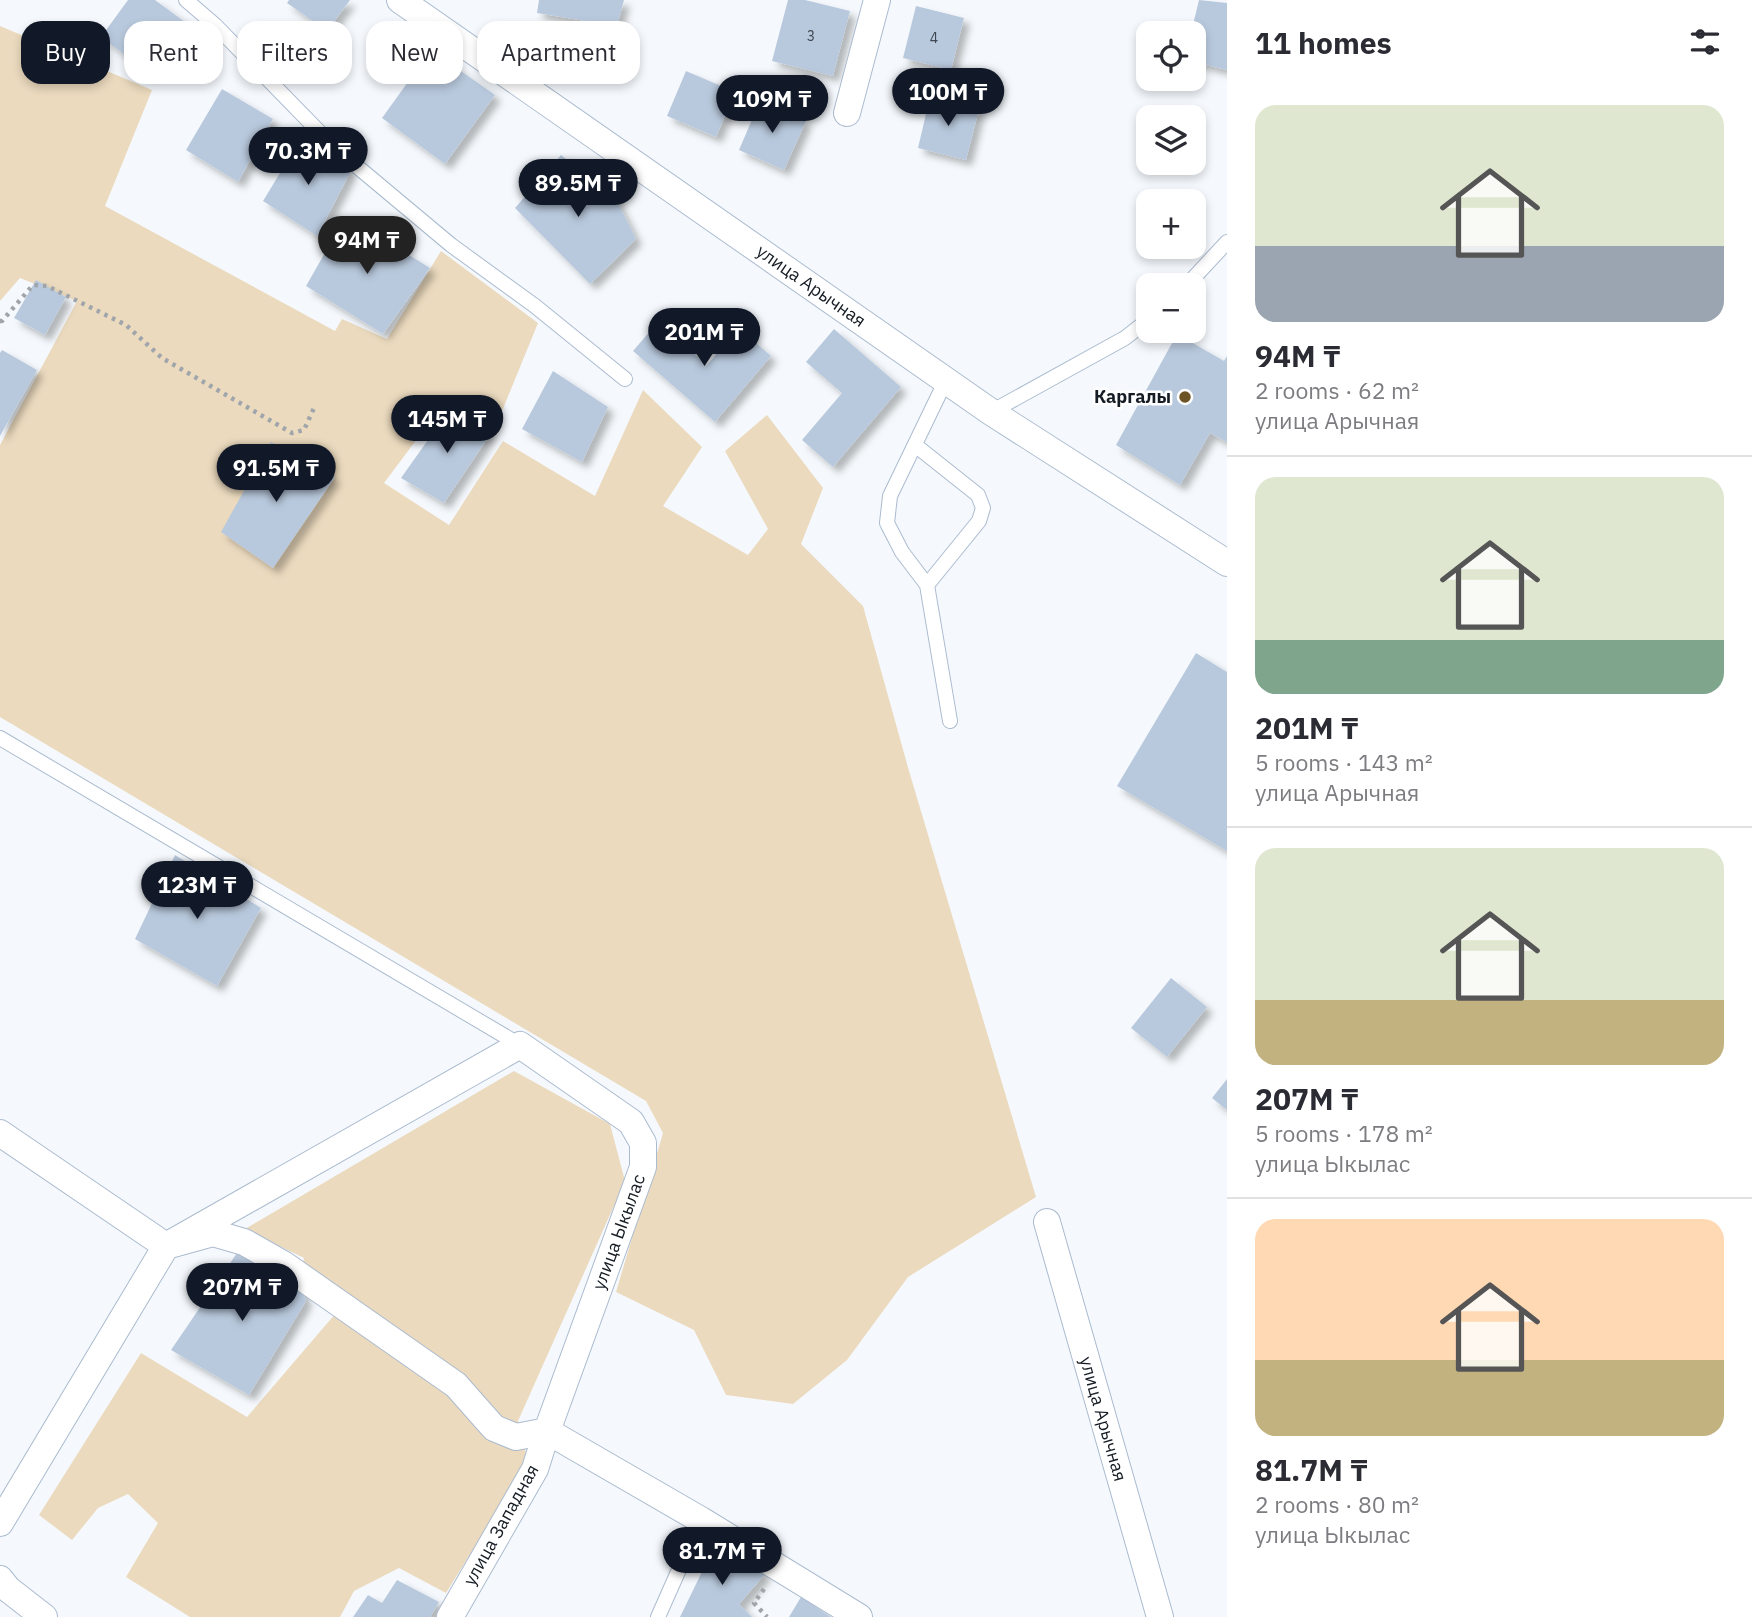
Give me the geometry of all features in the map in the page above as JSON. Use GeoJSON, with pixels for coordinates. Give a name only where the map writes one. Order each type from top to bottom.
{"type":"FeatureCollection","features":[{"type":"Feature","properties":{"kind":"street","name":"улица Арычная"},"geometry":{"type":"LineString","coordinates":[[400,0],[991,412],[1227,563]]}},
{"type":"Feature","properties":{"kind":"street"},"geometry":{"type":"LineString","coordinates":[[847,113],[877,0]]}},
{"type":"Feature","properties":{"kind":"street"},"geometry":{"type":"LineString","coordinates":[[0,1522],[166,1246],[520,1045]]}},
{"type":"Feature","properties":{"kind":"street","name":"улица Ыкылас"},"geometry":{"type":"LineString","coordinates":[[520,1045],[631,1122],[643,1143],[643,1167],[547,1431]]}},
{"type":"Feature","properties":{"kind":"street"},"geometry":{"type":"LineString","coordinates":[[0,1133],[166,1246],[213,1233],[244,1242],[283,1264],[456,1384],[494,1428],[516,1437],[547,1431],[859,1617]]}},
{"type":"Feature","properties":{"kind":"street","name":"улица Арычная"},"geometry":{"type":"LineString","coordinates":[[1047,1222],[1160,1617]]}},
{"type":"Feature","properties":{"kind":"street","name":"улица Западная"},"geometry":{"type":"LineString","coordinates":[[450,1617],[535,1469],[547,1431]]}},
{"type":"Feature","properties":{"kind":"street"},"geometry":{"type":"LineString","coordinates":[[0,1579],[8,1589],[44,1617]]}},
{"type":"Feature","properties":{"kind":"lane"},"geometry":{"type":"LineString","coordinates":[[186,0],[215,25],[335,148],[451,245],[535,306],[625,379]]}},
{"type":"Feature","properties":{"kind":"lane"},"geometry":{"type":"LineString","coordinates":[[1199,273],[1227,242]]}},
{"type":"Feature","properties":{"kind":"lane"},"geometry":{"type":"LineString","coordinates":[[991,412],[1136,329]]}},
{"type":"Feature","properties":{"kind":"lane"},"geometry":{"type":"LineString","coordinates":[[946,380],[890,496],[887,523],[902,552],[928,585],[950,721]]}},
{"type":"Feature","properties":{"kind":"lane"},"geometry":{"type":"LineString","coordinates":[[915,445],[978,495],[983,508],[979,521],[928,585]]}},
{"type":"Feature","properties":{"kind":"lane"},"geometry":{"type":"LineString","coordinates":[[0,738],[520,1045]]}},
{"type":"Feature","properties":{"kind":"lane"},"geometry":{"type":"LineString","coordinates":[[659,1617],[701,1521]]}},
{"type":"Feature","properties":{"kind":"path"},"geometry":{"type":"LineString","coordinates":[[0,321],[33,285],[47,286],[125,325],[162,358],[292,433],[304,430],[314,408]]}},
{"type":"Feature","properties":{"kind":"shaded area"},"geometry":{"type":"Polygon","coordinates":[[[0,26],[21,35],[21,84],[110,84],[110,72],[124,78],[124,84],[138,84],[152,90],[105,206],[335,331],[342,319],[387,339],[441,251],[538,323],[498,421],[450,395],[384,483],[449,525],[503,441],[595,496],[643,390],[702,447],[663,506],[748,555],[768,529],[725,451],[767,415],[823,488],[801,544],[863,606],[909,771],[1036,1197],[908,1277],[847,1360],[793,1404],[726,1395],[694,1330],[616,1292],[663,1133],[646,1101],[0,717],[0,445],[77,301],[20,278],[0,301],[0,26]]]}},
{"type":"Feature","properties":{"kind":"shaded area"},"geometry":{"type":"Polygon","coordinates":[[[514,1071],[610,1124],[625,1181],[518,1421],[528,1461],[446,1593],[399,1568],[354,1591],[340,1617],[190,1617],[126,1577],[158,1523],[128,1494],[98,1508],[72,1540],[39,1515],[141,1353],[247,1417],[336,1313],[299,1280],[304,1258],[245,1229],[514,1071]]]}},
{"type":"Feature","properties":{"kind":"building"},"geometry":{"type":"Polygon","coordinates":[[[128,0],[155,0],[184,21],[124,21],[124,54],[110,44],[110,25],[128,0]]]}},
{"type":"Feature","properties":{"kind":"building"},"geometry":{"type":"Polygon","coordinates":[[[289,0],[350,0],[334,21],[313,21],[287,3],[289,0]]]}},
{"type":"Feature","properties":{"kind":"building"},"geometry":{"type":"Polygon","coordinates":[[[539,0],[624,0],[618,21],[586,21],[537,13],[539,0]]]}},
{"type":"Feature","properties":{"kind":"building"},"geometry":{"type":"Polygon","coordinates":[[[788,0],[805,0],[850,11],[833,76],[772,61],[788,0]]]}},
{"type":"Feature","properties":{"kind":"building"},"geometry":{"type":"Polygon","coordinates":[[[1199,0],[1227,3],[1227,70],[1206,65],[1206,21],[1194,21],[1199,0]]]}},
{"type":"Feature","properties":{"kind":"building"},"geometry":{"type":"Polygon","coordinates":[[[916,6],[964,18],[951,70],[903,58],[916,6]]]}},
{"type":"Feature","properties":{"kind":"building"},"geometry":{"type":"Polygon","coordinates":[[[686,71],[735,92],[716,137],[667,116],[686,71]]]}},
{"type":"Feature","properties":{"kind":"building"},"geometry":{"type":"Polygon","coordinates":[[[463,72],[495,95],[445,164],[382,118],[406,84],[463,84],[463,72]]]}},
{"type":"Feature","properties":{"kind":"building"},"geometry":{"type":"Polygon","coordinates":[[[222,89],[273,119],[238,182],[186,150],[222,89]]]}},
{"type":"Feature","properties":{"kind":"building"},"geometry":{"type":"Polygon","coordinates":[[[930,97],[979,109],[966,160],[918,148],[930,97]]]}},
{"type":"Feature","properties":{"kind":"building"},"geometry":{"type":"Polygon","coordinates":[[[760,101],[806,121],[784,170],[739,150],[760,101]]]}},
{"type":"Feature","properties":{"kind":"building"},"geometry":{"type":"Polygon","coordinates":[[[300,140],[351,171],[317,236],[263,201],[300,140]]]}},
{"type":"Feature","properties":{"kind":"building"},"geometry":{"type":"Polygon","coordinates":[[[561,155],[615,197],[636,239],[590,284],[515,208],[561,155]]]}},
{"type":"Feature","properties":{"kind":"building"},"geometry":{"type":"Polygon","coordinates":[[[346,216],[430,268],[383,334],[306,286],[346,216]]]}},
{"type":"Feature","properties":{"kind":"building"},"geometry":{"type":"Polygon","coordinates":[[[36,280],[66,297],[45,335],[14,318],[36,280]]]}},
{"type":"Feature","properties":{"kind":"building"},"geometry":{"type":"Polygon","coordinates":[[[658,322],[707,365],[739,328],[771,356],[715,422],[633,351],[658,322]]]}},
{"type":"Feature","properties":{"kind":"building"},"geometry":{"type":"Polygon","coordinates":[[[834,329],[901,387],[833,467],[802,440],[842,393],[806,362],[834,329]]]}},
{"type":"Feature","properties":{"kind":"building","name":"Каргалы"},"geometry":{"type":"Polygon","coordinates":[[[1172,343],[1193,343],[1224,361],[1227,356],[1227,442],[1210,433],[1180,485],[1116,445],[1172,343]]]}},
{"type":"Feature","properties":{"kind":"building"},"geometry":{"type":"Polygon","coordinates":[[[2,350],[37,370],[0,436],[0,353],[2,350]]]}},
{"type":"Feature","properties":{"kind":"building"},"geometry":{"type":"Polygon","coordinates":[[[553,371],[608,407],[582,462],[522,429],[553,371]]]}},
{"type":"Feature","properties":{"kind":"building"},"geometry":{"type":"Polygon","coordinates":[[[452,406],[491,433],[444,503],[401,478],[452,406]]]}},
{"type":"Feature","properties":{"kind":"building"},"geometry":{"type":"Polygon","coordinates":[[[271,442],[335,477],[273,568],[221,532],[271,442]]]}},
{"type":"Feature","properties":{"kind":"building"},"geometry":{"type":"Polygon","coordinates":[[[1196,653],[1227,672],[1227,851],[1117,786],[1196,653]]]}},
{"type":"Feature","properties":{"kind":"building"},"geometry":{"type":"Polygon","coordinates":[[[175,855],[261,908],[217,986],[135,939],[175,855]]]}},
{"type":"Feature","properties":{"kind":"building"},"geometry":{"type":"Polygon","coordinates":[[[1171,978],[1207,1007],[1167,1057],[1131,1028],[1171,978]]]}},
{"type":"Feature","properties":{"kind":"building"},"geometry":{"type":"Polygon","coordinates":[[[1227,1079],[1227,1110],[1212,1098],[1227,1079]]]}},
{"type":"Feature","properties":{"kind":"building"},"geometry":{"type":"Polygon","coordinates":[[[237,1253],[299,1280],[306,1301],[249,1395],[171,1350],[237,1253]]]}},
{"type":"Feature","properties":{"kind":"building"},"geometry":{"type":"Polygon","coordinates":[[[715,1545],[766,1573],[739,1604],[752,1617],[680,1617],[715,1545]]]}},
{"type":"Feature","properties":{"kind":"building"},"geometry":{"type":"Polygon","coordinates":[[[397,1580],[439,1602],[430,1617],[353,1617],[368,1595],[382,1603],[397,1580]]]}},
{"type":"Feature","properties":{"kind":"building"},"geometry":{"type":"Polygon","coordinates":[[[801,1597],[831,1617],[789,1617],[801,1597]]]}},
{"type":"Feature","properties":{"kind":"place","name":"Каргалы"},"geometry":{"type":"Point","coordinates":[1185,397]}}]}
